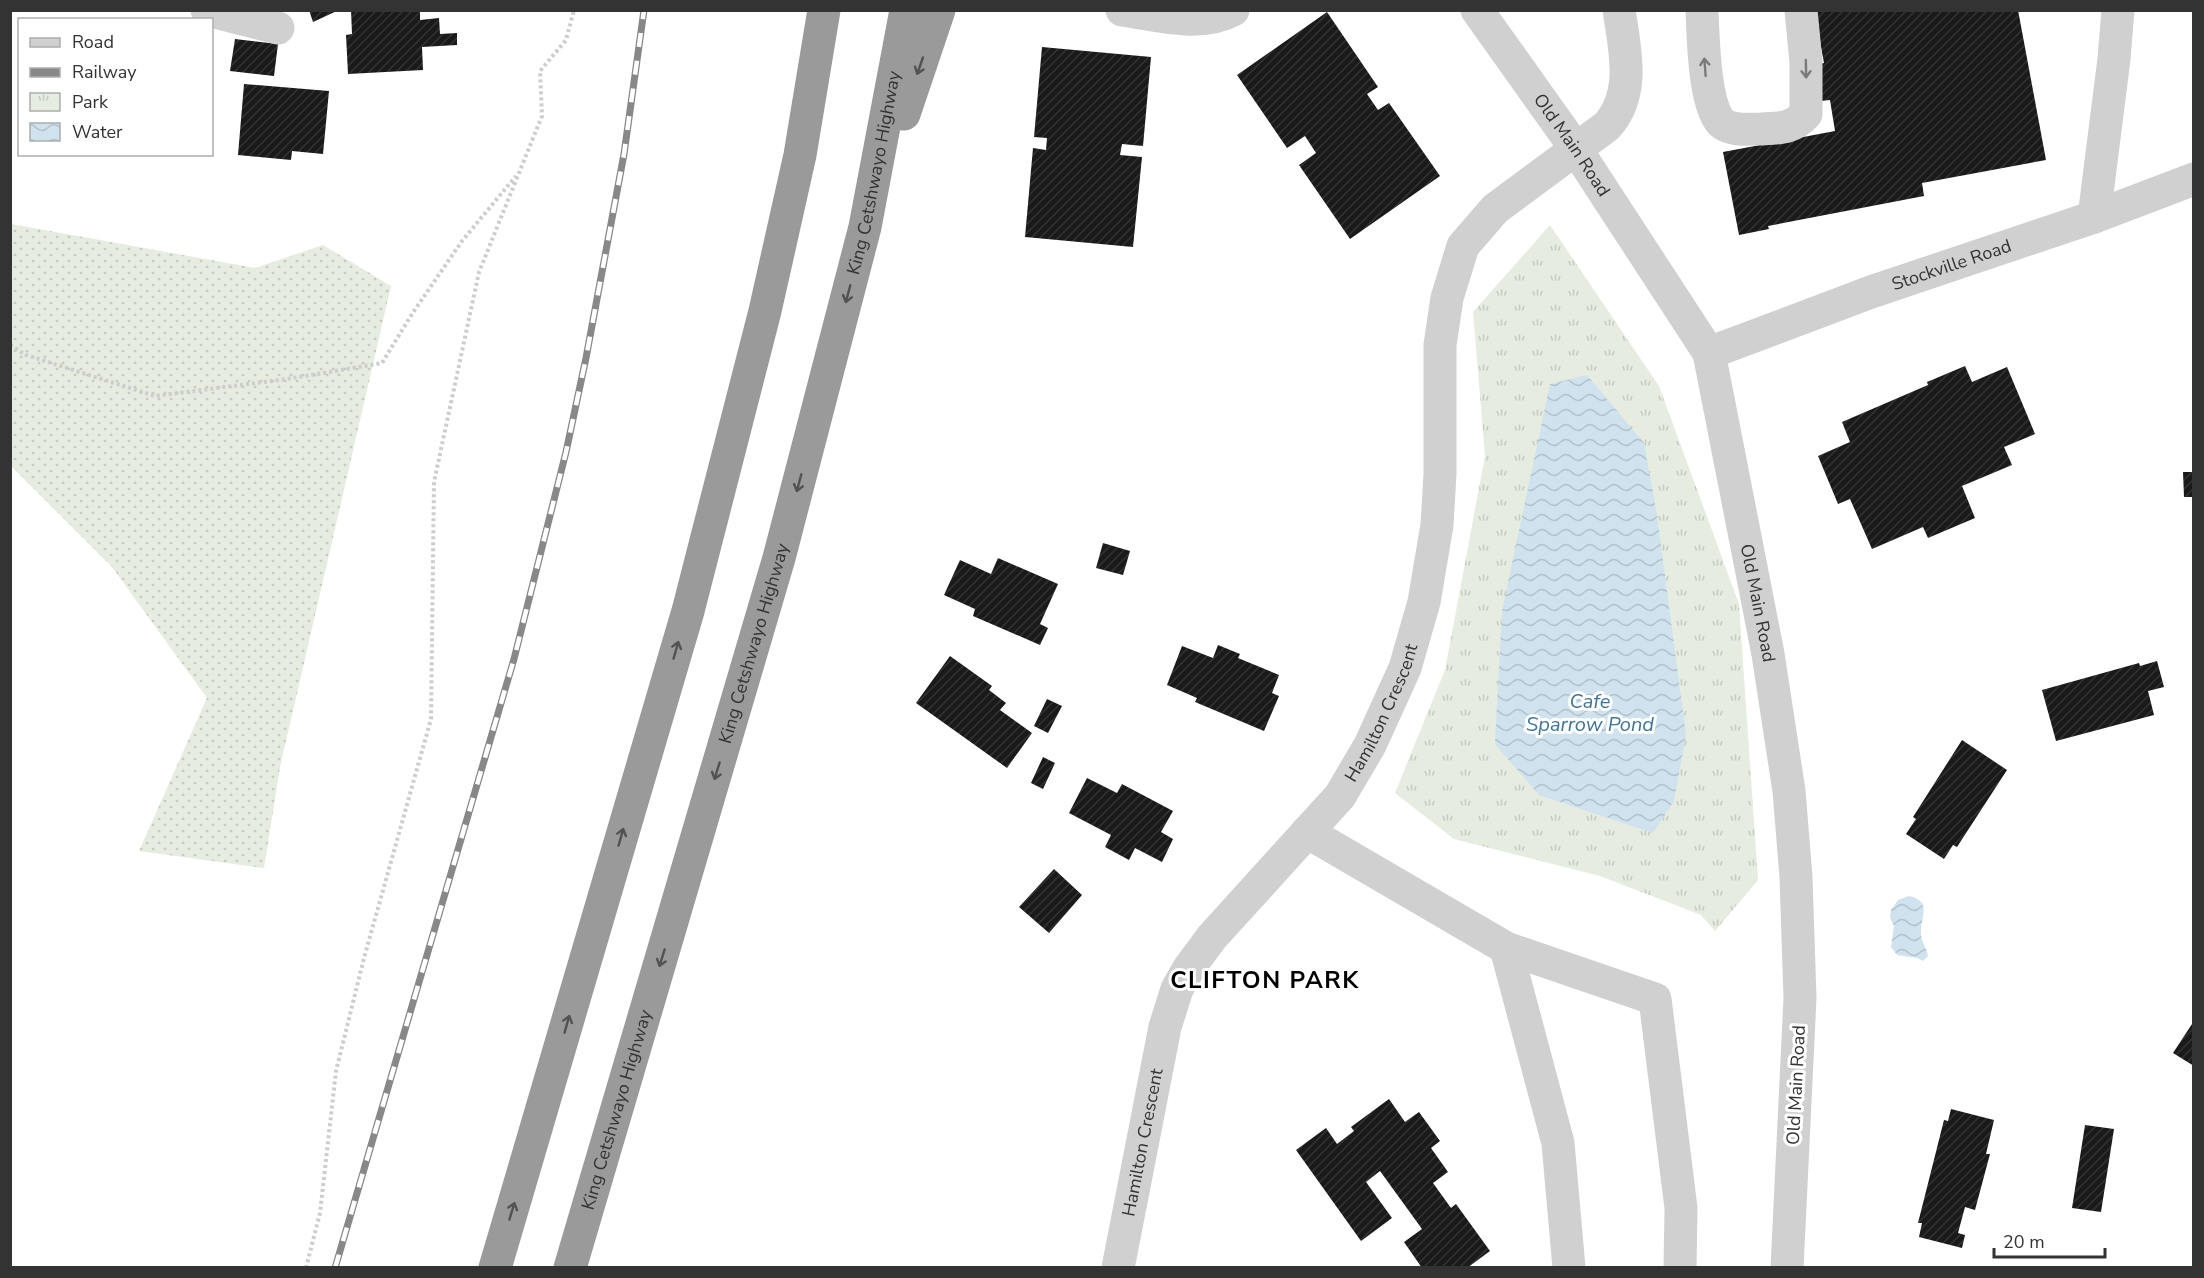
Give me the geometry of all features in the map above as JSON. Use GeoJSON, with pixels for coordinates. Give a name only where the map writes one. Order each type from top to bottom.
{"type":"FeatureCollection","features":[{"type":"Feature","properties":{"kind":"highway"},"geometry":{"type":"LineString","coordinates":[[495,1268],[688,611],[765,311],[800,155],[824,10]]}},
{"type":"Feature","properties":{"kind":"highway","name":"King Cetshwayo Highway"},"geometry":{"type":"LineString","coordinates":[[570,1268],[779,558],[865,227],[906,10]]}},
{"type":"Feature","properties":{"kind":"highway"},"geometry":{"type":"LineString","coordinates":[[865,227],[939,10]]}},
{"type":"Feature","properties":{"kind":"street"},"geometry":{"type":"LineString","coordinates":[[207,10],[278,28]]}},
{"type":"Feature","properties":{"kind":"street"},"geometry":{"type":"LineString","coordinates":[[1122,10],[1202,19],[1217,18],[1233,10]]}},
{"type":"Feature","properties":{"kind":"street","name":"Old Main Road"},"geometry":{"type":"LineString","coordinates":[[1477,10],[1576,149],[1709,353],[1768,654],[1789,791],[1796,866],[1800,998],[1787,1268]]}},
{"type":"Feature","properties":{"kind":"street","name":"Hamilton Crescent"},"geometry":{"type":"LineString","coordinates":[[1118,1268],[1165,1028],[1177,989],[1212,937],[1340,796],[1370,745],[1405,668],[1424,602],[1437,525],[1440,474],[1440,345],[1447,298],[1463,246],[1495,209],[1615,118],[1621,105],[1627,71],[1619,10]]}},
{"type":"Feature","properties":{"kind":"street"},"geometry":{"type":"LineString","coordinates":[[1702,10],[1706,75],[1715,114],[1723,124],[1736,129],[1751,129],[1781,128],[1797,123],[1806,114],[1806,62],[1801,10]]}},
{"type":"Feature","properties":{"kind":"street"},"geometry":{"type":"LineString","coordinates":[[2094,217],[2118,10]]}},
{"type":"Feature","properties":{"kind":"street","name":"Stockville Road"},"geometry":{"type":"LineString","coordinates":[[1709,353],[1871,292],[2094,217],[2193,179]]}},
{"type":"Feature","properties":{"kind":"street"},"geometry":{"type":"LineString","coordinates":[[1308,832],[1506,948],[1655,999],[1681,1208],[1680,1268]]}},
{"type":"Feature","properties":{"kind":"street"},"geometry":{"type":"LineString","coordinates":[[1506,948],[1558,1143],[1569,1268]]}},
{"type":"Feature","properties":{"kind":"path"},"geometry":{"type":"LineString","coordinates":[[306,1268],[320,1213],[336,1071],[364,958],[431,719],[434,482],[479,272],[542,116],[540,71],[567,40],[574,10]]}},
{"type":"Feature","properties":{"kind":"path"},"geometry":{"type":"LineString","coordinates":[[10,345],[26,355],[155,396],[286,379],[382,363],[462,241],[519,172]]}},
{"type":"Feature","properties":{"kind":"green space"},"geometry":{"type":"Polygon","coordinates":[[[11,224],[255,268],[323,245],[391,286],[280,767],[264,868],[139,851],[207,698],[112,567],[11,466],[11,224]]]}},
{"type":"Feature","properties":{"kind":"green space"},"geometry":{"type":"Polygon","coordinates":[[[1550,225],[1659,386],[1739,604],[1758,880],[1715,931],[1701,915],[1600,876],[1454,839],[1395,793],[1445,670],[1485,456],[1473,312],[1550,225]]]}},
{"type":"Feature","properties":{"kind":"water","name":"Cafe Sparrow Pond"},"geometry":{"type":"Polygon","coordinates":[[[1587,375],[1644,443],[1657,515],[1686,735],[1674,801],[1653,833],[1539,795],[1495,744],[1502,611],[1550,384],[1587,375]]]}},
{"type":"Feature","properties":{"kind":"water"},"geometry":{"type":"Polygon","coordinates":[[[1909,896],[1916,898],[1923,906],[1921,936],[1928,956],[1923,961],[1897,955],[1891,947],[1894,926],[1890,918],[1891,910],[1898,900],[1909,896]]]}},
{"type":"Feature","properties":{"kind":"building"},"geometry":{"type":"Polygon","coordinates":[[[309,10],[339,10],[313,22],[309,10]]]}},
{"type":"Feature","properties":{"kind":"building"},"geometry":{"type":"Polygon","coordinates":[[[351,10],[420,10],[420,20],[439,18],[440,34],[457,33],[457,45],[422,47],[423,70],[348,74],[346,35],[352,34],[351,10]]]}},
{"type":"Feature","properties":{"kind":"building"},"geometry":{"type":"Polygon","coordinates":[[[1814,10],[2018,10],[2046,160],[1922,183],[1924,196],[1768,226],[1769,229],[1739,235],[1723,152],[1835,131],[1830,100],[1821,101],[1814,65],[1824,63],[1814,10]]]}},
{"type":"Feature","properties":{"kind":"building"},"geometry":{"type":"Polygon","coordinates":[[[1327,12],[1378,87],[1367,94],[1378,110],[1389,103],[1440,176],[1350,239],[1299,165],[1316,153],[1305,136],[1287,148],[1237,75],[1327,12]]]}},
{"type":"Feature","properties":{"kind":"building"},"geometry":{"type":"Polygon","coordinates":[[[235,39],[278,44],[274,76],[230,71],[235,39]]]}},
{"type":"Feature","properties":{"kind":"building"},"geometry":{"type":"Polygon","coordinates":[[[1042,47],[1151,57],[1143,146],[1122,144],[1120,155],[1142,157],[1133,247],[1025,237],[1033,148],[1046,150],[1047,138],[1034,137],[1042,47]]]}},
{"type":"Feature","properties":{"kind":"building"},"geometry":{"type":"Polygon","coordinates":[[[244,84],[329,91],[323,154],[292,151],[291,160],[238,155],[244,84]]]}},
{"type":"Feature","properties":{"kind":"building"},"geometry":{"type":"Polygon","coordinates":[[[1965,366],[1972,382],[2007,367],[2035,434],[2004,447],[2012,465],[1962,486],[1975,518],[1928,538],[1923,527],[1872,549],[1850,499],[1838,504],[1818,456],[1850,442],[1842,422],[1928,385],[1927,382],[1965,366]]]}},
{"type":"Feature","properties":{"kind":"building"},"geometry":{"type":"Polygon","coordinates":[[[2183,472],[2194,472],[2194,497],[2184,497],[2183,472]]]}},
{"type":"Feature","properties":{"kind":"building"},"geometry":{"type":"Polygon","coordinates":[[[1103,543],[1130,551],[1123,575],[1096,568],[1103,543]]]}},
{"type":"Feature","properties":{"kind":"building"},"geometry":{"type":"Polygon","coordinates":[[[998,558],[1058,584],[1040,624],[1048,628],[1040,645],[973,616],[975,609],[944,595],[960,560],[991,574],[998,558]]]}},
{"type":"Feature","properties":{"kind":"building"},"geometry":{"type":"Polygon","coordinates":[[[1218,645],[1240,654],[1238,658],[1279,675],[1272,693],[1279,696],[1264,731],[1195,702],[1197,698],[1167,685],[1182,646],[1213,658],[1218,645]]]}},
{"type":"Feature","properties":{"kind":"building"},"geometry":{"type":"Polygon","coordinates":[[[950,656],[992,686],[989,690],[1006,703],[1000,710],[1032,733],[1007,768],[916,703],[950,656]]]}},
{"type":"Feature","properties":{"kind":"building"},"geometry":{"type":"Polygon","coordinates":[[[2157,661],[2164,687],[2148,691],[2154,715],[2056,741],[2042,690],[2139,663],[2140,666],[2157,661]]]}},
{"type":"Feature","properties":{"kind":"building"},"geometry":{"type":"Polygon","coordinates":[[[1047,699],[1062,706],[1048,733],[1034,726],[1047,699]]]}},
{"type":"Feature","properties":{"kind":"building"},"geometry":{"type":"Polygon","coordinates":[[[1962,740],[2007,770],[1957,847],[1953,845],[1944,859],[1906,834],[1916,819],[1913,817],[1962,740]]]}},
{"type":"Feature","properties":{"kind":"building"},"geometry":{"type":"Polygon","coordinates":[[[1043,757],[1055,763],[1043,789],[1031,783],[1043,757]]]}},
{"type":"Feature","properties":{"kind":"building"},"geometry":{"type":"Polygon","coordinates":[[[1087,778],[1117,793],[1122,784],[1173,811],[1161,832],[1173,839],[1162,862],[1135,848],[1129,860],[1105,847],[1111,835],[1069,813],[1087,778]]]}},
{"type":"Feature","properties":{"kind":"building"},"geometry":{"type":"Polygon","coordinates":[[[1054,869],[1082,895],[1049,933],[1019,907],[1054,869]]]}},
{"type":"Feature","properties":{"kind":"building"},"geometry":{"type":"Polygon","coordinates":[[[2194,1021],[2194,1066],[2173,1053],[2194,1021]]]}},
{"type":"Feature","properties":{"kind":"building"},"geometry":{"type":"Polygon","coordinates":[[[1389,1099],[1405,1122],[1419,1112],[1440,1141],[1431,1148],[1448,1172],[1433,1183],[1451,1208],[1456,1204],[1490,1251],[1467,1268],[1422,1268],[1404,1242],[1422,1229],[1380,1171],[1366,1182],[1392,1218],[1361,1241],[1296,1150],[1326,1128],[1337,1144],[1354,1131],[1351,1127],[1389,1099]]]}},
{"type":"Feature","properties":{"kind":"building"},"geometry":{"type":"Polygon","coordinates":[[[1951,1109],[1994,1120],[1986,1154],[1990,1154],[1975,1210],[1965,1207],[1958,1233],[1965,1235],[1962,1248],[1919,1237],[1922,1223],[1918,1223],[1944,1120],[1948,1121],[1951,1109]]]}},
{"type":"Feature","properties":{"kind":"building"},"geometry":{"type":"Polygon","coordinates":[[[2085,1125],[2114,1129],[2101,1212],[2072,1208],[2085,1125]]]}},
{"type":"Feature","properties":{"kind":"railway"},"geometry":{"type":"LineString","coordinates":[[335,1268],[514,659],[566,452],[624,154],[644,10]]}},
{"type":"Feature","properties":{"kind":"district","name":"CLIFTON PARK"},"geometry":{"type":"Point","coordinates":[1265,980]}}]}
